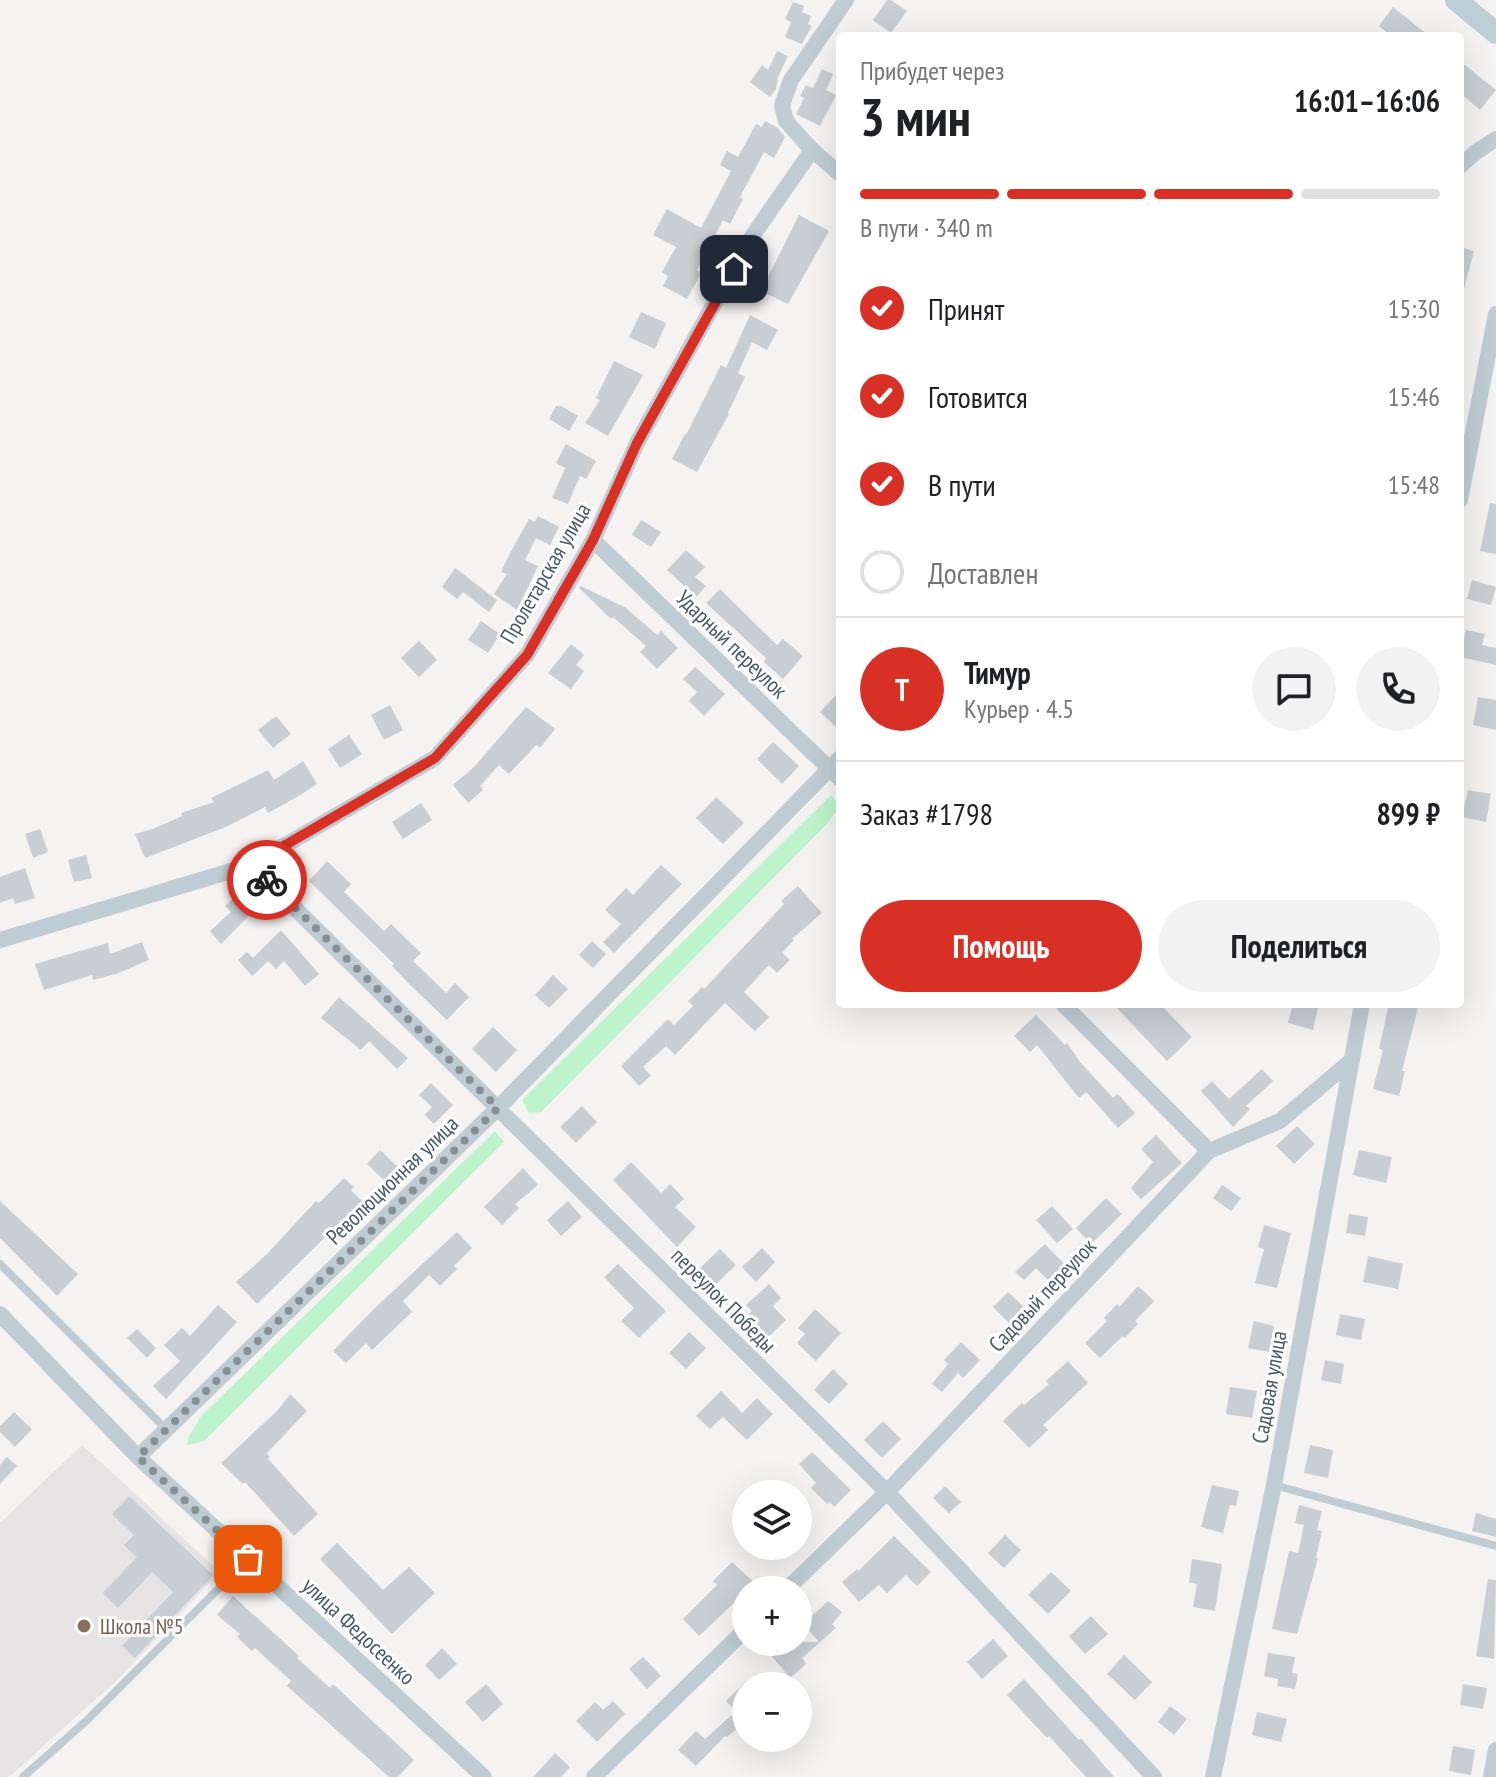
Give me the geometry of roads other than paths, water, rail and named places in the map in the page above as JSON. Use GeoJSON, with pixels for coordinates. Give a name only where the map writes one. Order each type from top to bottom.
{"type":"FeatureCollection","features":[{"type":"Feature","properties":{"kind":"main road"},"geometry":{"type":"LineString","coordinates":[[1456,0],[1496,33]]}},
{"type":"Feature","properties":{"kind":"street"},"geometry":{"type":"LineString","coordinates":[[836,171],[786,121],[782,105],[791,80],[846,0]]}},
{"type":"Feature","properties":{"kind":"street"},"geometry":{"type":"LineString","coordinates":[[1464,162],[1496,139]]}},
{"type":"Feature","properties":{"kind":"street","name":"Пролетарская улица"},"geometry":{"type":"LineString","coordinates":[[0,940],[251,865],[435,758],[527,655],[593,540],[637,443],[749,241],[812,150]]}},
{"type":"Feature","properties":{"kind":"street"},"geometry":{"type":"LineString","coordinates":[[1464,479],[1496,314]]}},
{"type":"Feature","properties":{"kind":"street","name":"Ударный переулок"},"geometry":{"type":"LineString","coordinates":[[593,540],[836,769]]}},
{"type":"Feature","properties":{"kind":"street","name":"Революционная улица"},"geometry":{"type":"LineString","coordinates":[[138,1457],[498,1108],[836,769]]}},
{"type":"Feature","properties":{"kind":"street","name":"переулок Победы"},"geometry":{"type":"LineString","coordinates":[[251,865],[887,1492],[1154,1777]]}},
{"type":"Feature","properties":{"kind":"street"},"geometry":{"type":"LineString","coordinates":[[1067,1008],[1209,1151]]}},
{"type":"Feature","properties":{"kind":"street","name":"Садовая улица"},"geometry":{"type":"LineString","coordinates":[[1213,1777],[1274,1485],[1361,1008]]}},
{"type":"Feature","properties":{"kind":"street","name":"Садовый переулок"},"geometry":{"type":"LineString","coordinates":[[800,1576],[887,1492],[1209,1151],[1280,1121],[1352,1060]]}},
{"type":"Feature","properties":{"kind":"street","name":"улица Федосеенко"},"geometry":{"type":"LineString","coordinates":[[0,1314],[138,1457],[484,1777]]}},
{"type":"Feature","properties":{"kind":"street"},"geometry":{"type":"LineString","coordinates":[[594,1777],[732,1643]]}},
{"type":"Feature","properties":{"kind":"street"},"geometry":{"type":"LineString","coordinates":[[1491,1777],[1496,1750]]}},
{"type":"Feature","properties":{"kind":"lane"},"geometry":{"type":"LineString","coordinates":[[0,1264],[167,1429]]}},
{"type":"Feature","properties":{"kind":"lane"},"geometry":{"type":"LineString","coordinates":[[1274,1485],[1496,1546]]}},
{"type":"Feature","properties":{"kind":"lane"},"geometry":{"type":"LineString","coordinates":[[23,1777],[85,1722],[248,1559]]}},
{"type":"Feature","properties":{"kind":"place","name":"Школа №5"},"geometry":{"type":"Point","coordinates":[84,1626]}}]}
